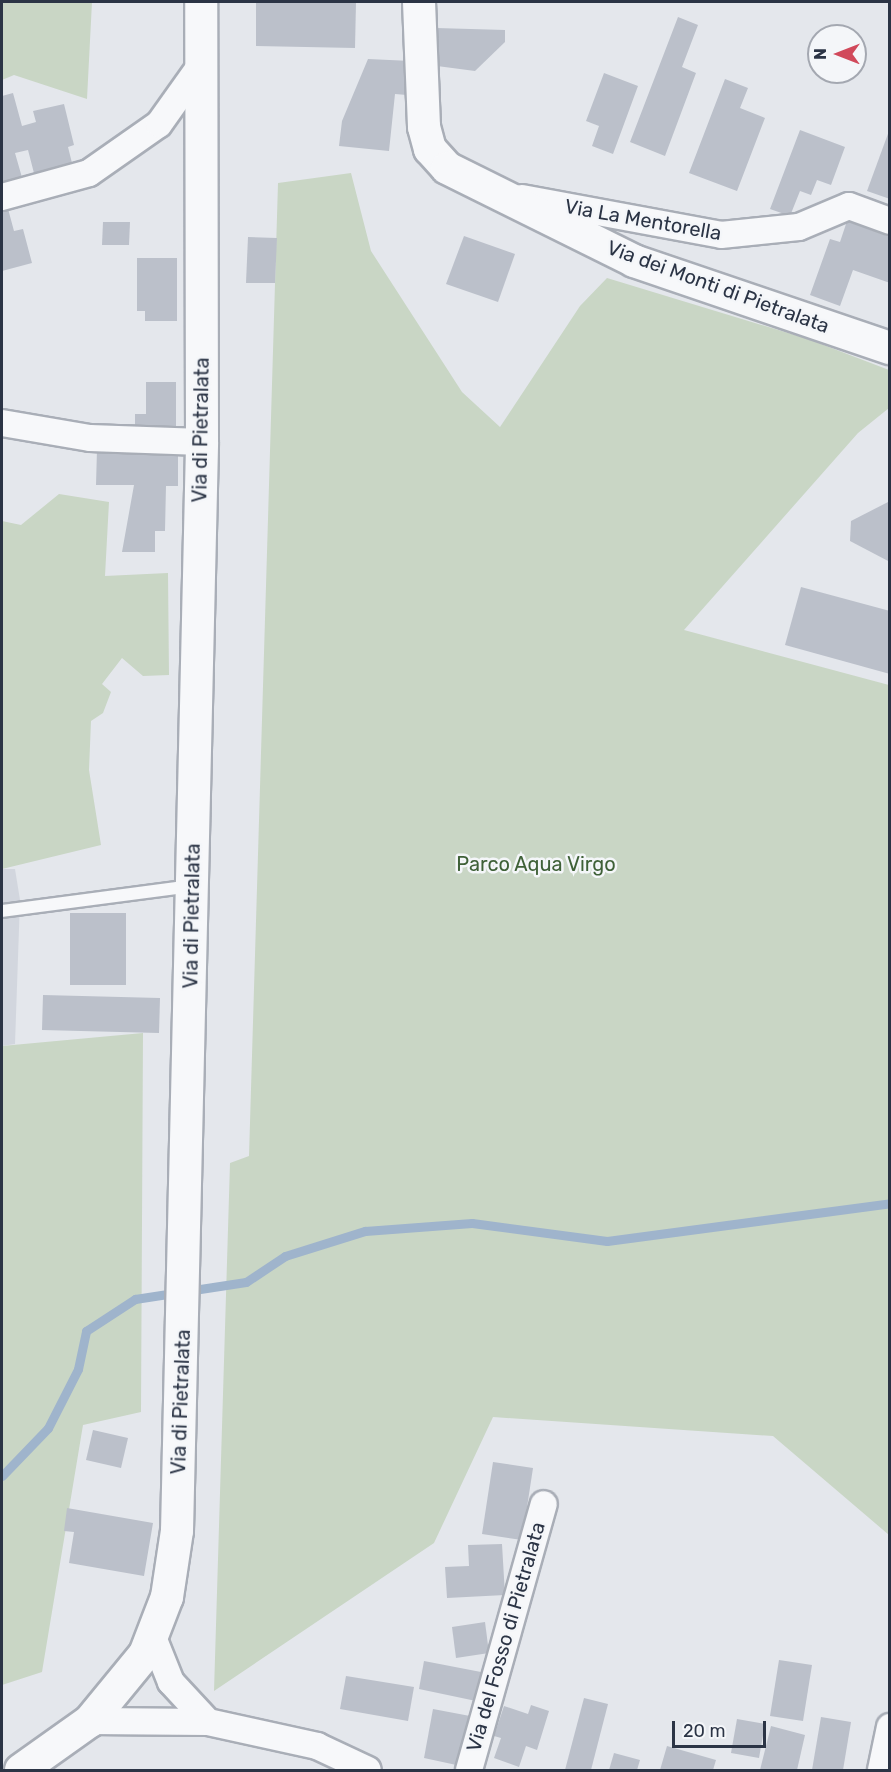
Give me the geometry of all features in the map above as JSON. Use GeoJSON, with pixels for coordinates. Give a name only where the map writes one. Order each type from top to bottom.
{"type":"FeatureCollection","features":[{"type":"Feature","properties":{"kind":"street","name":"Via di Pietralata"},"geometry":{"type":"LineString","coordinates":[[21,1770],[90,1721],[127,1680],[153,1637],[167,1597],[177,1531],[202,442],[201,2]]}},
{"type":"Feature","properties":{"kind":"street","name":"Via dei Monti di Pietralata"},"geometry":{"type":"LineString","coordinates":[[419,2],[424,127],[430,149],[447,168],[633,261],[890,348]]}},
{"type":"Feature","properties":{"kind":"street"},"geometry":{"type":"LineString","coordinates":[[2,198],[89,173],[159,124],[201,65]]}},
{"type":"Feature","properties":{"kind":"street","name":"Via La Mentorella"},"geometry":{"type":"LineString","coordinates":[[498,194],[703,234],[771,232],[825,219],[849,206],[890,221]]}},
{"type":"Feature","properties":{"kind":"street"},"geometry":{"type":"LineString","coordinates":[[2,423],[90,438],[202,442]]}},
{"type":"Feature","properties":{"kind":"street","name":"Via del Fosso di Pietralata"},"geometry":{"type":"LineString","coordinates":[[469,1770],[544,1504]]}},
{"type":"Feature","properties":{"kind":"street"},"geometry":{"type":"LineString","coordinates":[[153,1637],[171,1682],[208,1722]]}},
{"type":"Feature","properties":{"kind":"street"},"geometry":{"type":"LineString","coordinates":[[90,1721],[208,1722],[317,1746],[368,1770]]}},
{"type":"Feature","properties":{"kind":"street"},"geometry":{"type":"LineString","coordinates":[[881,1770],[890,1727]]}},
{"type":"Feature","properties":{"kind":"lane"},"geometry":{"type":"LineString","coordinates":[[2,911],[193,886]]}},
{"type":"Feature","properties":{"kind":"shaded area"},"geometry":{"type":"Polygon","coordinates":[[[2,869],[15,869],[20,900],[15,1044],[2,1046],[2,869]]]}},
{"type":"Feature","properties":{"kind":"green space"},"geometry":{"type":"Polygon","coordinates":[[[2,2],[92,2],[87,99],[14,75],[2,80],[2,2]]]}},
{"type":"Feature","properties":{"kind":"green space","name":"Parco Aqua Virgo"},"geometry":{"type":"Polygon","coordinates":[[[351,173],[371,251],[462,392],[500,427],[580,306],[607,278],[808,339],[889,370],[889,408],[858,433],[684,630],[889,685],[889,1535],[773,1436],[493,1417],[434,1543],[214,1691],[230,1163],[249,1156],[278,183],[351,173]]]}},
{"type":"Feature","properties":{"kind":"green space"},"geometry":{"type":"Polygon","coordinates":[[[59,494],[109,502],[105,576],[168,573],[169,675],[143,676],[122,658],[102,684],[111,692],[103,713],[91,721],[89,770],[101,845],[2,869],[2,521],[21,525],[59,494]]]}},
{"type":"Feature","properties":{"kind":"green space"},"geometry":{"type":"Polygon","coordinates":[[[143,1033],[141,1412],[83,1425],[42,1672],[2,1685],[2,1046],[143,1033]]]}},
{"type":"Feature","properties":{"kind":"building"},"geometry":{"type":"Polygon","coordinates":[[[256,2],[356,2],[355,48],[256,46],[256,2]]]}},
{"type":"Feature","properties":{"kind":"building"},"geometry":{"type":"Polygon","coordinates":[[[678,17],[698,25],[682,67],[696,73],[665,156],[630,142],[678,17]]]}},
{"type":"Feature","properties":{"kind":"building"},"geometry":{"type":"Polygon","coordinates":[[[436,28],[505,30],[505,42],[475,71],[437,66],[436,28]]]}},
{"type":"Feature","properties":{"kind":"building"},"geometry":{"type":"Polygon","coordinates":[[[368,59],[411,61],[407,95],[395,94],[389,151],[339,146],[342,121],[368,59]]]}},
{"type":"Feature","properties":{"kind":"building"},"geometry":{"type":"Polygon","coordinates":[[[604,73],[638,86],[613,154],[592,146],[599,126],[586,121],[604,73]]]}},
{"type":"Feature","properties":{"kind":"building"},"geometry":{"type":"Polygon","coordinates":[[[725,79],[748,88],[740,108],[765,118],[737,191],[689,173],[725,79]]]}},
{"type":"Feature","properties":{"kind":"building"},"geometry":{"type":"Polygon","coordinates":[[[13,93],[22,126],[36,122],[33,111],[64,104],[74,145],[68,147],[73,167],[35,177],[28,150],[15,153],[23,181],[2,187],[2,96],[13,93]]]}},
{"type":"Feature","properties":{"kind":"building"},"geometry":{"type":"Polygon","coordinates":[[[800,130],[845,147],[831,185],[817,180],[811,195],[800,191],[790,216],[770,209],[800,130]]]}},
{"type":"Feature","properties":{"kind":"building"},"geometry":{"type":"Polygon","coordinates":[[[890,131],[890,199],[867,191],[890,131]]]}},
{"type":"Feature","properties":{"kind":"building"},"geometry":{"type":"Polygon","coordinates":[[[7,205],[14,231],[23,229],[32,263],[2,271],[2,206],[7,205]]]}},
{"type":"Feature","properties":{"kind":"building"},"geometry":{"type":"Polygon","coordinates":[[[847,221],[890,237],[890,283],[853,270],[840,306],[810,295],[830,239],[840,242],[847,221]]]}},
{"type":"Feature","properties":{"kind":"building"},"geometry":{"type":"Polygon","coordinates":[[[103,222],[130,222],[129,245],[102,245],[103,222]]]}},
{"type":"Feature","properties":{"kind":"building"},"geometry":{"type":"Polygon","coordinates":[[[464,236],[515,254],[498,302],[446,284],[464,236]]]}},
{"type":"Feature","properties":{"kind":"building"},"geometry":{"type":"Polygon","coordinates":[[[248,237],[277,238],[275,283],[246,283],[248,237]]]}},
{"type":"Feature","properties":{"kind":"building"},"geometry":{"type":"Polygon","coordinates":[[[137,258],[177,258],[177,321],[145,321],[145,311],[137,311],[137,258]]]}},
{"type":"Feature","properties":{"kind":"building"},"geometry":{"type":"Polygon","coordinates":[[[146,382],[176,382],[176,427],[135,427],[135,414],[146,414],[146,382]]]}},
{"type":"Feature","properties":{"kind":"building"},"geometry":{"type":"Polygon","coordinates":[[[97,449],[178,449],[178,486],[166,486],[165,531],[155,531],[155,552],[122,552],[134,485],[96,485],[97,449]]]}},
{"type":"Feature","properties":{"kind":"building"},"geometry":{"type":"Polygon","coordinates":[[[890,501],[890,562],[850,541],[851,521],[890,501]]]}},
{"type":"Feature","properties":{"kind":"building"},"geometry":{"type":"Polygon","coordinates":[[[801,587],[890,611],[890,674],[785,645],[801,587]]]}},
{"type":"Feature","properties":{"kind":"building"},"geometry":{"type":"Polygon","coordinates":[[[70,913],[126,913],[126,985],[70,985],[70,913]]]}},
{"type":"Feature","properties":{"kind":"building"},"geometry":{"type":"Polygon","coordinates":[[[43,995],[160,998],[159,1033],[42,1030],[43,995]]]}},
{"type":"Feature","properties":{"kind":"building"},"geometry":{"type":"Polygon","coordinates":[[[93,1430],[128,1438],[121,1468],[86,1460],[93,1430]]]}},
{"type":"Feature","properties":{"kind":"building"},"geometry":{"type":"Polygon","coordinates":[[[493,1462],[533,1468],[522,1540],[482,1534],[493,1462]]]}},
{"type":"Feature","properties":{"kind":"building"},"geometry":{"type":"Polygon","coordinates":[[[67,1508],[153,1523],[144,1576],[69,1563],[74,1532],[64,1531],[67,1508]]]}},
{"type":"Feature","properties":{"kind":"building"},"geometry":{"type":"Polygon","coordinates":[[[502,1544],[505,1595],[447,1598],[445,1567],[469,1566],[468,1545],[502,1544]]]}},
{"type":"Feature","properties":{"kind":"building"},"geometry":{"type":"Polygon","coordinates":[[[485,1622],[489,1653],[456,1658],[452,1627],[485,1622]]]}},
{"type":"Feature","properties":{"kind":"building"},"geometry":{"type":"Polygon","coordinates":[[[779,1660],[812,1665],[803,1721],[770,1716],[779,1660]]]}},
{"type":"Feature","properties":{"kind":"building"},"geometry":{"type":"Polygon","coordinates":[[[424,1661],[481,1672],[476,1701],[419,1689],[424,1661]]]}},
{"type":"Feature","properties":{"kind":"building"},"geometry":{"type":"Polygon","coordinates":[[[346,1676],[414,1687],[408,1721],[340,1709],[346,1676]]]}},
{"type":"Feature","properties":{"kind":"building"},"geometry":{"type":"Polygon","coordinates":[[[584,1698],[608,1704],[591,1770],[565,1770],[584,1698]]]}},
{"type":"Feature","properties":{"kind":"building"},"geometry":{"type":"Polygon","coordinates":[[[531,1705],[549,1711],[537,1750],[526,1746],[519,1767],[494,1758],[501,1738],[494,1736],[504,1706],[528,1714],[531,1705]]]}},
{"type":"Feature","properties":{"kind":"building"},"geometry":{"type":"Polygon","coordinates":[[[433,1709],[470,1716],[461,1766],[424,1758],[433,1709]]]}},
{"type":"Feature","properties":{"kind":"building"},"geometry":{"type":"Polygon","coordinates":[[[821,1717],[851,1722],[843,1770],[812,1770],[821,1717]]]}},
{"type":"Feature","properties":{"kind":"building"},"geometry":{"type":"Polygon","coordinates":[[[737,1719],[765,1724],[759,1758],[731,1753],[737,1719]]]}},
{"type":"Feature","properties":{"kind":"building"},"geometry":{"type":"Polygon","coordinates":[[[771,1726],[805,1735],[797,1770],[760,1770],[771,1726]]]}},
{"type":"Feature","properties":{"kind":"building"},"geometry":{"type":"Polygon","coordinates":[[[667,1746],[716,1760],[713,1770],[660,1770],[667,1746]]]}},
{"type":"Feature","properties":{"kind":"building"},"geometry":{"type":"Polygon","coordinates":[[[614,1753],[640,1760],[637,1770],[609,1770],[614,1753]]]}},
{"type":"Feature","properties":{"kind":"waterway"},"geometry":{"type":"LineString","coordinates":[[2,1476],[48,1428],[78,1369],[86,1331],[135,1299],[246,1282],[285,1256],[365,1231],[472,1223],[607,1241],[890,1203]]}}]}
